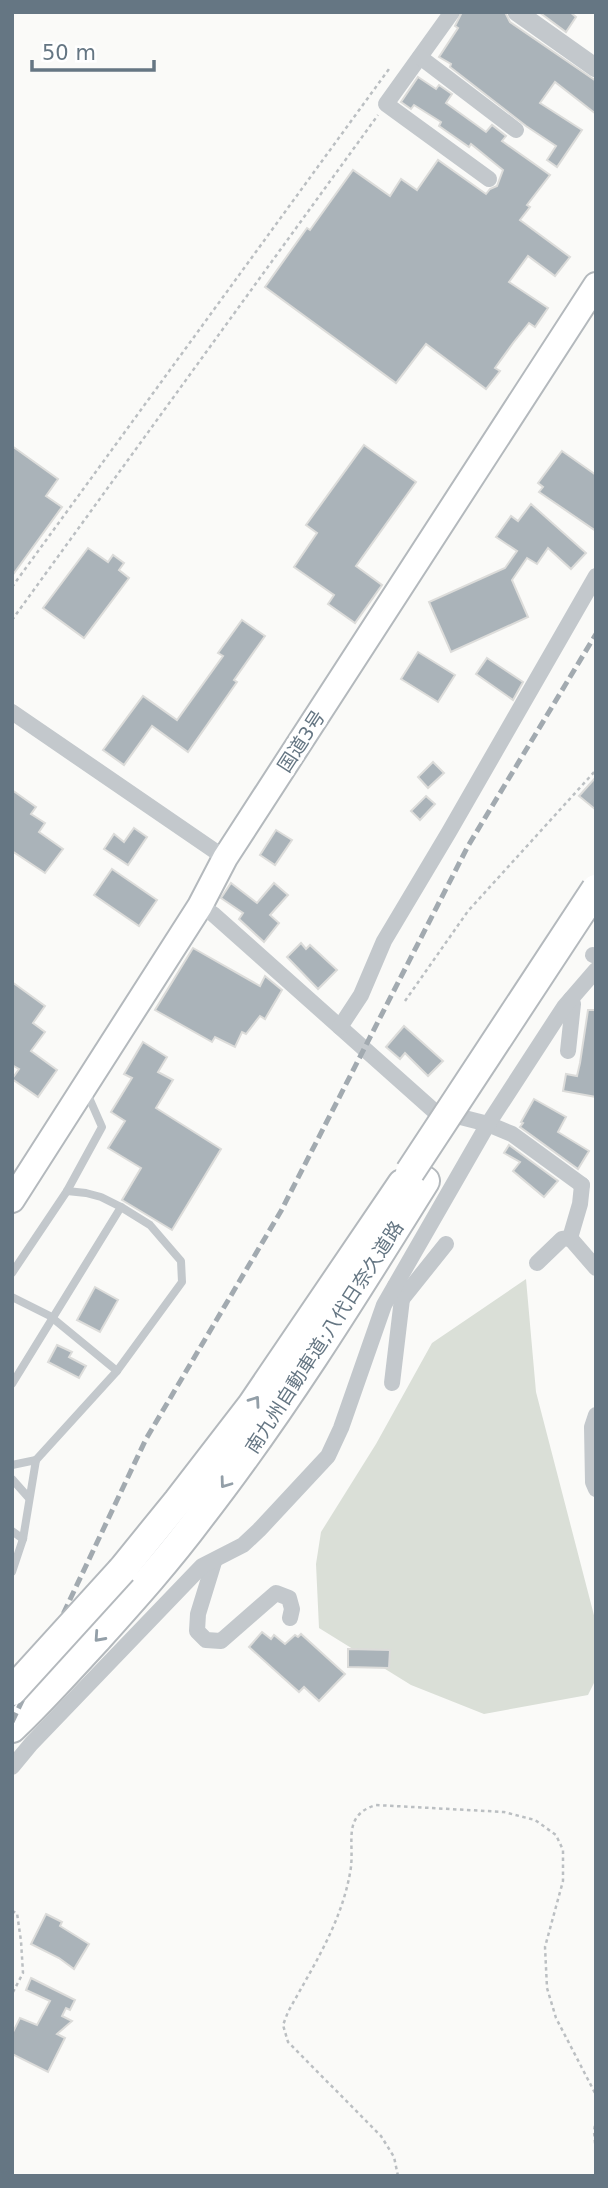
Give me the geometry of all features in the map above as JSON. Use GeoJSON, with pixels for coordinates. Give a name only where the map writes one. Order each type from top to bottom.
{"type":"FeatureCollection","features":[{"type":"Feature","properties":{"kind":"highway","name":"国道3号"},"geometry":{"type":"LineString","coordinates":[[12,1200],[200,906],[225,858],[596,285]]}},
{"type":"Feature","properties":{"kind":"highway","name":"南九州自動車道;八代日奈久道路"},"geometry":{"type":"LineString","coordinates":[[12,1728],[34,1708],[145,1586],[201,1517],[274,1417],[329,1335],[418,1176],[596,889]]}},
{"type":"Feature","properties":{"kind":"highway","name":"南九州自動車道;八代日奈久道路"},"geometry":{"type":"LineString","coordinates":[[12,1691],[122,1570],[252,1405],[418,1176],[596,915]]}},
{"type":"Feature","properties":{"kind":"street"},"geometry":{"type":"LineString","coordinates":[[452,12],[386,104],[489,179]]}},
{"type":"Feature","properties":{"kind":"street"},"geometry":{"type":"LineString","coordinates":[[517,12],[596,68]]}},
{"type":"Feature","properties":{"kind":"street"},"geometry":{"type":"LineString","coordinates":[[420,57],[516,131]]}},
{"type":"Feature","properties":{"kind":"street"},"geometry":{"type":"LineString","coordinates":[[340,1027],[361,995],[384,941],[596,576]]}},
{"type":"Feature","properties":{"kind":"street"},"geometry":{"type":"LineString","coordinates":[[12,712],[225,858]]}},
{"type":"Feature","properties":{"kind":"street"},"geometry":{"type":"LineString","coordinates":[[200,906],[213,914],[433,1110],[488,1124],[512,1134],[589,1180],[570,1238]]}},
{"type":"Feature","properties":{"kind":"street"},"geometry":{"type":"LineString","coordinates":[[392,1383],[398,1292],[488,1124],[595,960]]}},
{"type":"Feature","properties":{"kind":"street"},"geometry":{"type":"LineString","coordinates":[[568,1051],[573,1004],[571,999]]}},
{"type":"Feature","properties":{"kind":"street"},"geometry":{"type":"LineString","coordinates":[[537,1263],[562,1239],[570,1238]]}},
{"type":"Feature","properties":{"kind":"street"},"geometry":{"type":"LineString","coordinates":[[570,1238],[596,1268]]}},
{"type":"Feature","properties":{"kind":"street"},"geometry":{"type":"LineString","coordinates":[[12,1767],[202,1566],[243,1545],[328,1456],[341,1428],[384,1305],[446,1244]]}},
{"type":"Feature","properties":{"kind":"street"},"geometry":{"type":"LineString","coordinates":[[596,1415],[592,1427],[593,1482],[596,1489]]}},
{"type":"Feature","properties":{"kind":"street"},"geometry":{"type":"LineString","coordinates":[[214,1562],[198,1614],[197,1631],[206,1640],[220,1641],[276,1593],[289,1598],[292,1609],[290,1618]]}},
{"type":"Feature","properties":{"kind":"lane"},"geometry":{"type":"LineString","coordinates":[[12,1273],[67,1191],[102,1127],[85,1087]]}},
{"type":"Feature","properties":{"kind":"lane"},"geometry":{"type":"LineString","coordinates":[[12,1572],[23,1539],[36,1460],[117,1371],[182,1282],[181,1261],[150,1225],[121,1207],[86,1192],[67,1191]]}},
{"type":"Feature","properties":{"kind":"lane"},"geometry":{"type":"LineString","coordinates":[[12,1384],[121,1207]]}},
{"type":"Feature","properties":{"kind":"lane"},"geometry":{"type":"LineString","coordinates":[[12,1297],[53,1318],[117,1371]]}},
{"type":"Feature","properties":{"kind":"lane"},"geometry":{"type":"LineString","coordinates":[[12,1465],[36,1460]]}},
{"type":"Feature","properties":{"kind":"lane"},"geometry":{"type":"LineString","coordinates":[[12,1479],[28,1497]]}},
{"type":"Feature","properties":{"kind":"lane"},"geometry":{"type":"LineString","coordinates":[[12,1531],[23,1539]]}},
{"type":"Feature","properties":{"kind":"path"},"geometry":{"type":"LineString","coordinates":[[12,587],[390,69]]}},
{"type":"Feature","properties":{"kind":"path"},"geometry":{"type":"LineString","coordinates":[[12,620],[386,104]]}},
{"type":"Feature","properties":{"kind":"path"},"geometry":{"type":"LineString","coordinates":[[405,1001],[468,911],[596,770]]}},
{"type":"Feature","properties":{"kind":"path"},"geometry":{"type":"LineString","coordinates":[[398,2176],[394,2157],[381,2136],[288,2042],[283,2025],[336,1922],[351,1873],[353,1824],[357,1813],[363,1808],[376,1805],[504,1812],[535,1819],[556,1835],[563,1850],[563,1881],[545,1947],[547,1988],[556,2018],[596,2095]]}},
{"type":"Feature","properties":{"kind":"path"},"geometry":{"type":"LineString","coordinates":[[12,1911],[17,1913],[23,1973],[12,1994]]}},
{"type":"Feature","properties":{"kind":"path"},"geometry":{"type":"LineString","coordinates":[[596,2119],[596,2154]]}},
{"type":"Feature","properties":{"kind":"shaded area"},"geometry":{"type":"Polygon","coordinates":[[[526,1279],[536,1392],[596,1623],[596,1679],[588,1695],[484,1714],[411,1685],[319,1628],[316,1564],[321,1532],[376,1444],[432,1343],[526,1279]]]}},
{"type":"Feature","properties":{"kind":"building"},"geometry":{"type":"Polygon","coordinates":[[[462,12],[505,12],[510,22],[596,81],[596,114],[555,82],[540,103],[582,130],[557,167],[547,160],[556,146],[526,126],[439,57],[458,28],[455,26],[462,12]]]}},
{"type":"Feature","properties":{"kind":"building"},"geometry":{"type":"Polygon","coordinates":[[[539,12],[570,12],[576,17],[566,32],[539,12]]]}},
{"type":"Feature","properties":{"kind":"building"},"geometry":{"type":"Polygon","coordinates":[[[418,77],[436,89],[439,85],[452,94],[446,103],[486,132],[492,125],[506,136],[502,141],[550,175],[527,205],[530,207],[520,220],[570,257],[555,276],[528,256],[509,282],[548,308],[535,327],[529,323],[513,343],[495,368],[500,371],[486,389],[426,344],[396,383],[265,287],[353,170],[390,196],[401,179],[417,190],[438,160],[486,194],[497,186],[503,170],[471,144],[469,147],[439,126],[441,122],[414,105],[411,109],[401,102],[418,77]]]}},
{"type":"Feature","properties":{"kind":"building"},"geometry":{"type":"Polygon","coordinates":[[[364,445],[416,482],[356,566],[382,585],[355,623],[328,604],[334,595],[294,567],[317,533],[306,525],[364,445]]]}},
{"type":"Feature","properties":{"kind":"building"},"geometry":{"type":"Polygon","coordinates":[[[12,446],[58,479],[46,496],[62,507],[12,576],[12,446]]]}},
{"type":"Feature","properties":{"kind":"building"},"geometry":{"type":"Polygon","coordinates":[[[562,451],[596,475],[596,531],[539,492],[543,487],[538,483],[562,451]]]}},
{"type":"Feature","properties":{"kind":"building"},"geometry":{"type":"Polygon","coordinates":[[[531,504],[586,553],[571,569],[548,548],[537,564],[527,558],[512,580],[528,617],[451,652],[429,602],[505,568],[517,551],[496,537],[511,516],[518,521],[531,504]]]}},
{"type":"Feature","properties":{"kind":"building"},"geometry":{"type":"Polygon","coordinates":[[[88,548],[108,562],[113,555],[124,563],[119,570],[129,578],[84,638],[43,608],[88,548]]]}},
{"type":"Feature","properties":{"kind":"building"},"geometry":{"type":"Polygon","coordinates":[[[242,620],[265,636],[234,680],[237,682],[188,752],[152,726],[124,765],[103,750],[143,696],[177,720],[223,656],[218,653],[242,620]]]}},
{"type":"Feature","properties":{"kind":"building"},"geometry":{"type":"Polygon","coordinates":[[[418,652],[455,675],[438,702],[401,679],[418,652]]]}},
{"type":"Feature","properties":{"kind":"building"},"geometry":{"type":"Polygon","coordinates":[[[487,658],[523,682],[513,700],[476,674],[487,658]]]}},
{"type":"Feature","properties":{"kind":"building"},"geometry":{"type":"Polygon","coordinates":[[[433,762],[444,773],[428,788],[418,777],[433,762]]]}},
{"type":"Feature","properties":{"kind":"building"},"geometry":{"type":"Polygon","coordinates":[[[596,777],[596,810],[579,796],[596,777]]]}},
{"type":"Feature","properties":{"kind":"building"},"geometry":{"type":"Polygon","coordinates":[[[12,790],[36,807],[31,814],[45,823],[39,832],[63,849],[45,873],[12,851],[12,790]]]}},
{"type":"Feature","properties":{"kind":"building"},"geometry":{"type":"Polygon","coordinates":[[[426,796],[435,804],[420,820],[411,811],[426,796]]]}},
{"type":"Feature","properties":{"kind":"building"},"geometry":{"type":"Polygon","coordinates":[[[134,828],[147,837],[128,865],[104,849],[114,834],[124,842],[134,828]]]}},
{"type":"Feature","properties":{"kind":"building"},"geometry":{"type":"Polygon","coordinates":[[[276,830],[292,840],[275,865],[260,855],[276,830]]]}},
{"type":"Feature","properties":{"kind":"building"},"geometry":{"type":"Polygon","coordinates":[[[112,869],[157,900],[139,926],[94,895],[112,869]]]}},
{"type":"Feature","properties":{"kind":"building"},"geometry":{"type":"Polygon","coordinates":[[[231,883],[257,903],[274,883],[288,895],[270,915],[279,923],[264,942],[239,919],[243,913],[221,898],[231,883]]]}},
{"type":"Feature","properties":{"kind":"building"},"geometry":{"type":"Polygon","coordinates":[[[301,943],[306,949],[310,945],[337,970],[318,989],[287,957],[301,943]]]}},
{"type":"Feature","properties":{"kind":"building"},"geometry":{"type":"Polygon","coordinates":[[[193,948],[260,986],[265,976],[282,990],[265,1019],[260,1016],[246,1034],[242,1032],[235,1047],[215,1037],[212,1042],[155,1010],[193,948]]]}},
{"type":"Feature","properties":{"kind":"building"},"geometry":{"type":"Polygon","coordinates":[[[12,982],[45,1006],[33,1023],[45,1032],[31,1051],[57,1070],[38,1097],[12,1079],[19,1069],[12,1065],[12,982]]]}},
{"type":"Feature","properties":{"kind":"building"},"geometry":{"type":"Polygon","coordinates":[[[588,1010],[596,1010],[596,1097],[563,1091],[566,1074],[577,1076],[588,1010]]]}},
{"type":"Feature","properties":{"kind":"building"},"geometry":{"type":"Polygon","coordinates":[[[404,1026],[443,1061],[428,1076],[405,1053],[400,1059],[386,1047],[404,1026]]]}},
{"type":"Feature","properties":{"kind":"building"},"geometry":{"type":"Polygon","coordinates":[[[143,1042],[167,1057],[158,1072],[173,1080],[156,1108],[221,1149],[172,1230],[122,1200],[141,1168],[108,1148],[125,1121],[111,1112],[132,1078],[124,1074],[143,1042]]]}},
{"type":"Feature","properties":{"kind":"building"},"geometry":{"type":"Polygon","coordinates":[[[534,1099],[566,1117],[558,1132],[589,1151],[578,1169],[520,1127],[534,1099]]]}},
{"type":"Feature","properties":{"kind":"building"},"geometry":{"type":"Polygon","coordinates":[[[509,1145],[558,1181],[544,1197],[513,1171],[520,1162],[504,1153],[509,1145]]]}},
{"type":"Feature","properties":{"kind":"building"},"geometry":{"type":"Polygon","coordinates":[[[95,1287],[118,1300],[100,1332],[77,1320],[95,1287]]]}},
{"type":"Feature","properties":{"kind":"building"},"geometry":{"type":"Polygon","coordinates":[[[57,1345],[72,1352],[69,1357],[86,1366],[79,1378],[48,1362],[57,1345]]]}},
{"type":"Feature","properties":{"kind":"building"},"geometry":{"type":"Polygon","coordinates":[[[262,1632],[271,1639],[274,1635],[285,1644],[295,1635],[298,1637],[301,1634],[345,1674],[319,1701],[304,1687],[299,1692],[249,1647],[262,1632]]]}},
{"type":"Feature","properties":{"kind":"building"},"geometry":{"type":"Polygon","coordinates":[[[348,1649],[390,1650],[389,1668],[348,1667],[348,1649]]]}},
{"type":"Feature","properties":{"kind":"building"},"geometry":{"type":"Polygon","coordinates":[[[46,1914],[62,1922],[60,1926],[89,1944],[74,1969],[31,1944],[46,1914]]]}},
{"type":"Feature","properties":{"kind":"building"},"geometry":{"type":"Polygon","coordinates":[[[31,1978],[75,2000],[70,2010],[66,2008],[62,2016],[72,2021],[57,2034],[65,2038],[48,2072],[12,2054],[12,2034],[20,2018],[37,2025],[50,2001],[26,1990],[31,1978]]]}},
{"type":"Feature","properties":{"kind":"railway"},"geometry":{"type":"LineString","coordinates":[[12,1722],[146,1439],[281,1211],[468,846],[596,634]]}}]}
